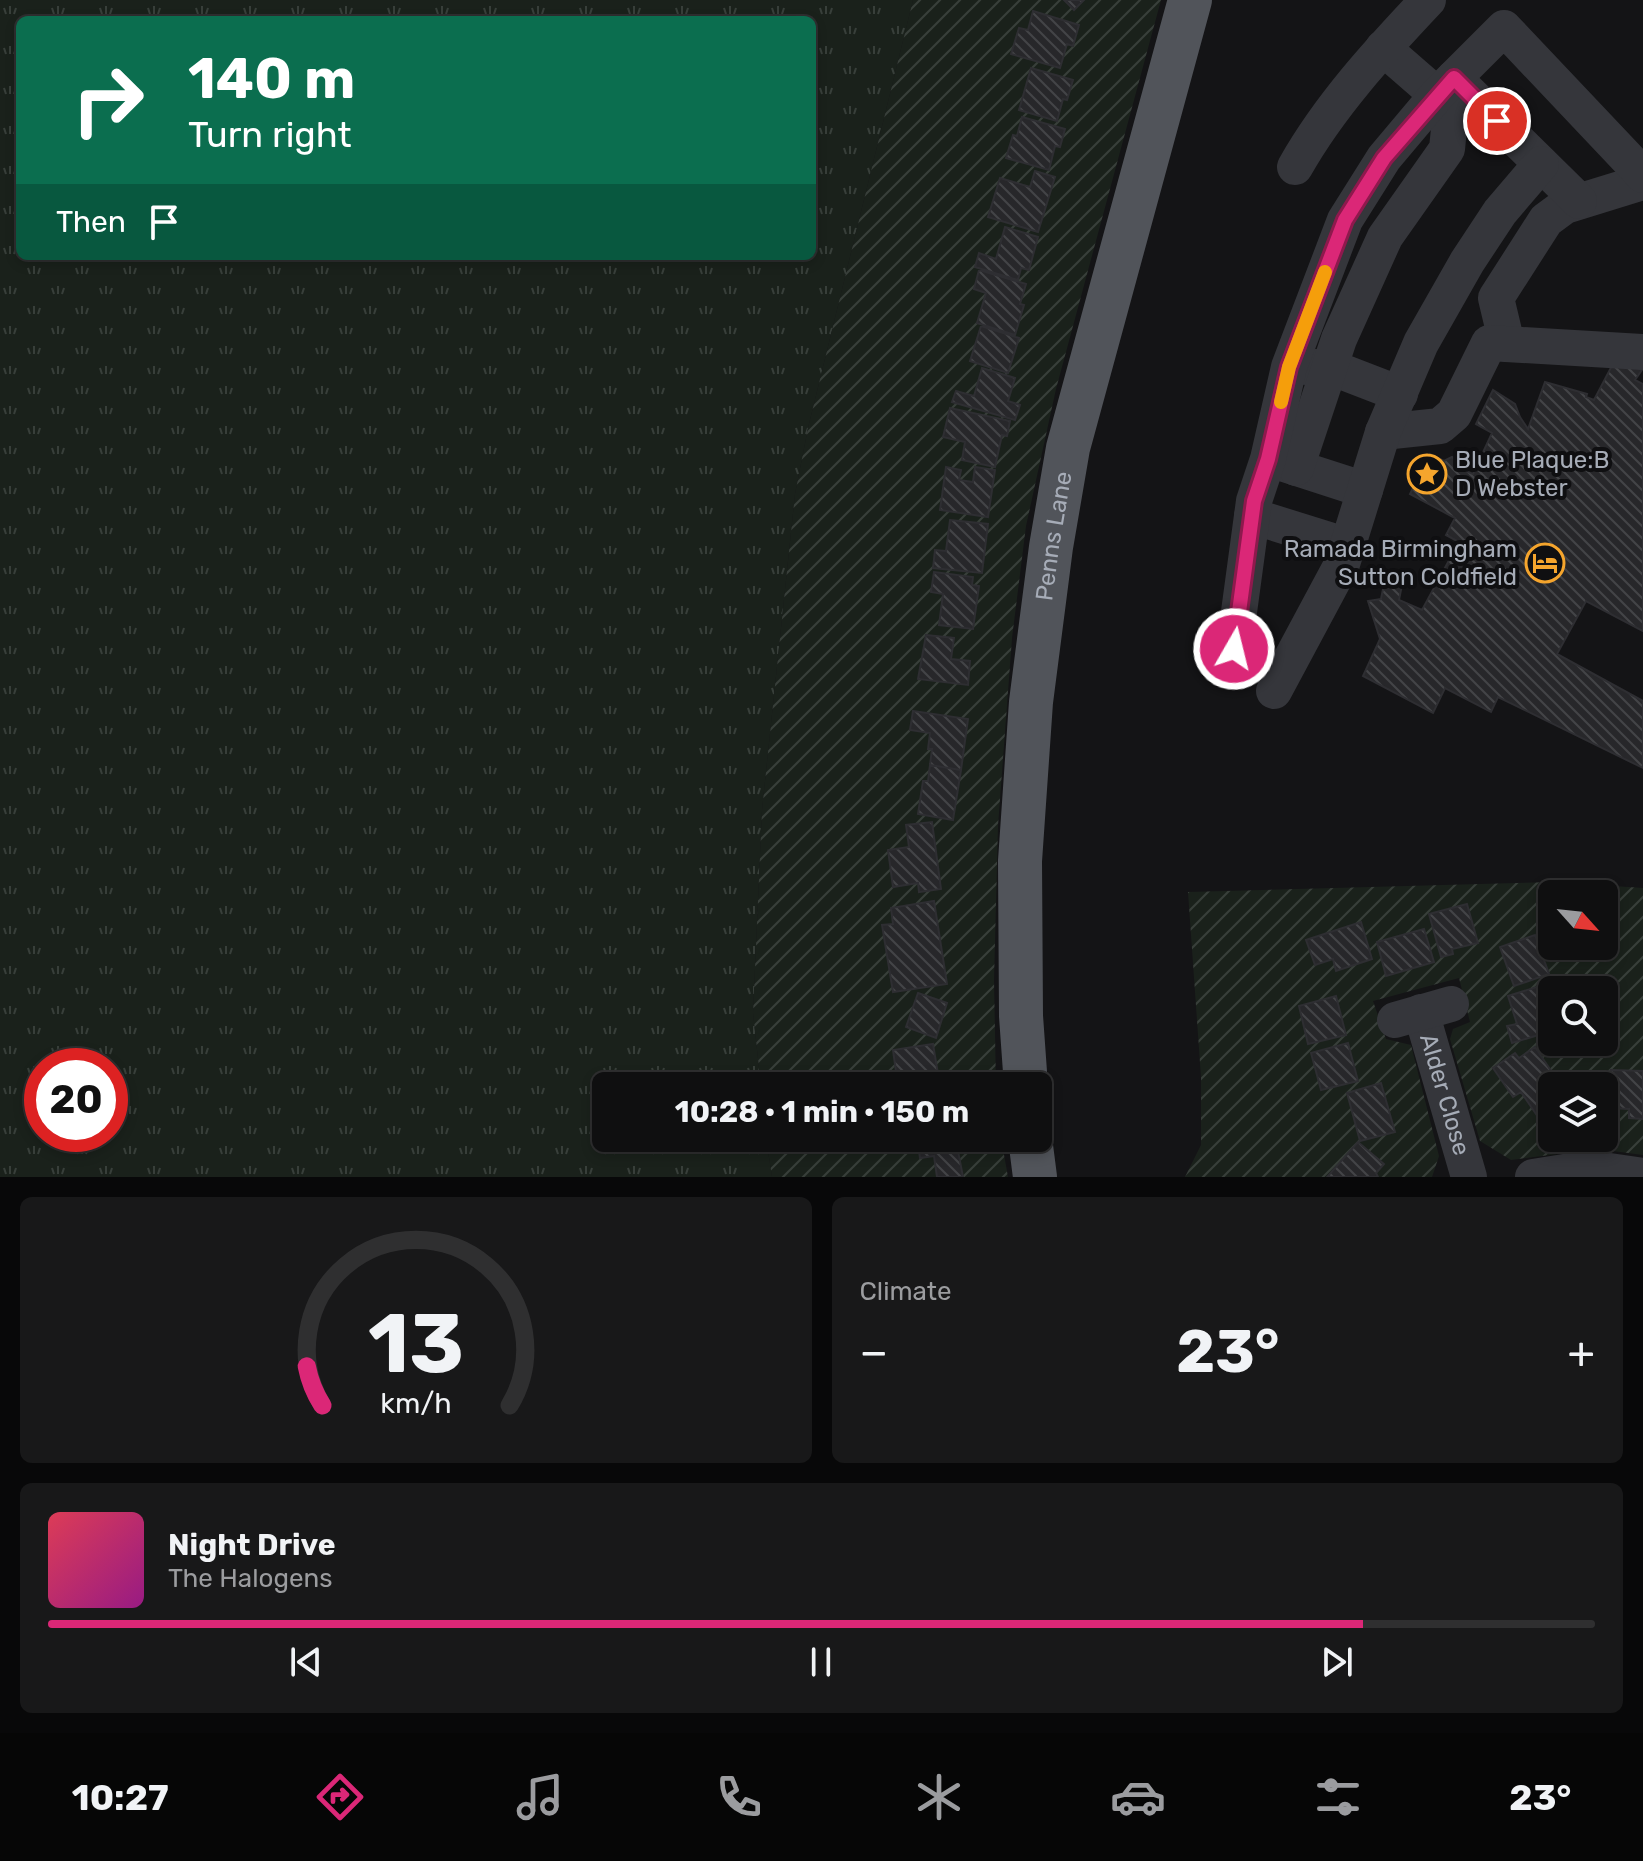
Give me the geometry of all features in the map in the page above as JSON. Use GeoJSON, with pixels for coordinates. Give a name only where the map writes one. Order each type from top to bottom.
{"type":"FeatureCollection","features":[{"type":"Feature","properties":{"kind":"main road","name":"Penns Lane"},"geometry":{"type":"LineString","coordinates":[[1025,1072],[1021,1016],[1020,861],[1031,702],[1051,547],[1068,448],[1190,0]]}},
{"type":"Feature","properties":{"kind":"main road"},"geometry":{"type":"LineString","coordinates":[[1032,1152],[1035,1177]]}},
{"type":"Feature","properties":{"kind":"street"},"geometry":{"type":"LineString","coordinates":[[1295,167],[1317,129],[1383,48],[1428,0]]}},
{"type":"Feature","properties":{"kind":"street"},"geometry":{"type":"LineString","coordinates":[[1282,463],[1289,367],[1345,220],[1384,158],[1445,87],[1504,28],[1643,175]]}},
{"type":"Feature","properties":{"kind":"street"},"geometry":{"type":"LineString","coordinates":[[1383,48],[1445,87],[1541,164],[1579,201]]}},
{"type":"Feature","properties":{"kind":"street"},"geometry":{"type":"LineString","coordinates":[[1234,649],[1254,501],[1282,463],[1330,367],[1339,339],[1385,237],[1447,149],[1445,87]]}},
{"type":"Feature","properties":{"kind":"street"},"geometry":{"type":"LineString","coordinates":[[1274,691],[1342,564],[1383,432],[1421,343],[1467,262],[1500,212],[1541,164]]}},
{"type":"Feature","properties":{"kind":"street"},"geometry":{"type":"LineString","coordinates":[[1507,344],[1496,298],[1546,220],[1565,206],[1643,182]]}},
{"type":"Feature","properties":{"kind":"street"},"geometry":{"type":"LineString","coordinates":[[1383,432],[1440,426],[1454,414],[1489,343],[1643,352]]}},
{"type":"Feature","properties":{"kind":"street"},"geometry":{"type":"LineString","coordinates":[[1289,367],[1330,367],[1400,394]]}},
{"type":"Feature","properties":{"kind":"street"},"geometry":{"type":"LineString","coordinates":[[1282,463],[1365,490]]}},
{"type":"Feature","properties":{"kind":"street"},"geometry":{"type":"LineString","coordinates":[[1252,516],[1348,546]]}},
{"type":"Feature","properties":{"kind":"street","name":"Alder Close"},"geometry":{"type":"LineString","coordinates":[[1422,1012],[1469,1177]]}},
{"type":"Feature","properties":{"kind":"street"},"geometry":{"type":"LineString","coordinates":[[1533,1177],[1589,1168],[1643,1176]]}},
{"type":"Feature","properties":{"kind":"green space"},"geometry":{"type":"Polygon","coordinates":[[[0,0],[913,0],[808,428],[795,494],[762,810],[753,1013],[759,1072],[592,1072],[592,1152],[768,1152],[772,1177],[0,1177],[0,0]]]}},
{"type":"Feature","properties":{"kind":"green space"},"geometry":{"type":"Polygon","coordinates":[[[913,0],[1161,0],[1056,389],[1026,526],[1012,638],[998,826],[994,980],[996,1072],[759,1072],[753,1013],[762,810],[795,494],[808,428],[913,0]]]}},
{"type":"Feature","properties":{"kind":"green space"},"geometry":{"type":"Polygon","coordinates":[[[1538,882],[1538,960],[1618,960],[1618,886],[1643,888],[1643,1155],[1618,1152],[1618,1072],[1538,1072],[1538,1152],[1574,1152],[1511,1160],[1480,1141],[1450,1039],[1453,1029],[1470,1022],[1459,978],[1373,1001],[1386,1039],[1411,1045],[1439,1156],[1432,1177],[1185,1177],[1201,1145],[1201,1077],[1188,892],[1538,882]]]}},
{"type":"Feature","properties":{"kind":"green space"},"geometry":{"type":"Polygon","coordinates":[[[768,1152],[1004,1152],[1008,1177],[772,1177],[768,1152]]]}},
{"type":"Feature","properties":{"kind":"building"},"geometry":{"type":"Polygon","coordinates":[[[1064,0],[1084,0],[1074,10],[1064,0]]]}},
{"type":"Feature","properties":{"kind":"building"},"geometry":{"type":"Polygon","coordinates":[[[1033,11],[1079,25],[1073,46],[1067,44],[1060,68],[1011,54],[1019,28],[1028,30],[1033,11]]]}},
{"type":"Feature","properties":{"kind":"building"},"geometry":{"type":"Polygon","coordinates":[[[1031,68],[1073,80],[1067,100],[1063,99],[1057,121],[1019,110],[1031,68]]]}},
{"type":"Feature","properties":{"kind":"building"},"geometry":{"type":"Polygon","coordinates":[[[1022,117],[1065,129],[1060,147],[1055,146],[1049,170],[1006,158],[1022,117]]]}},
{"type":"Feature","properties":{"kind":"building"},"geometry":{"type":"Polygon","coordinates":[[[1035,171],[1055,177],[1038,232],[988,217],[1000,178],[1030,187],[1035,171]]]}},
{"type":"Feature","properties":{"kind":"building"},"geometry":{"type":"Polygon","coordinates":[[[1005,227],[1038,237],[1029,270],[1021,268],[1018,280],[975,267],[979,253],[996,259],[1005,227]]]}},
{"type":"Feature","properties":{"kind":"building"},"geometry":{"type":"Polygon","coordinates":[[[979,270],[1026,284],[1020,304],[1024,305],[1015,335],[977,323],[986,293],[974,289],[979,270]]]}},
{"type":"Feature","properties":{"kind":"building"},"geometry":{"type":"Polygon","coordinates":[[[981,326],[1019,338],[1008,373],[970,361],[981,326]]]}},
{"type":"Feature","properties":{"kind":"building","name":"Ramada Birmingham Sutton Coldfield"},"geometry":{"type":"Polygon","coordinates":[[[1616,358],[1642,370],[1635,380],[1643,384],[1643,631],[1586,601],[1557,654],[1643,701],[1643,768],[1498,697],[1491,712],[1445,688],[1433,713],[1363,676],[1380,639],[1368,601],[1381,599],[1384,584],[1402,585],[1399,600],[1422,610],[1459,542],[1446,535],[1455,518],[1410,494],[1416,482],[1413,474],[1419,463],[1427,460],[1430,454],[1444,461],[1452,457],[1465,464],[1468,472],[1473,474],[1492,433],[1476,424],[1493,390],[1515,404],[1528,429],[1545,382],[1587,394],[1586,397],[1594,400],[1616,358]]]}},
{"type":"Feature","properties":{"kind":"building"},"geometry":{"type":"Polygon","coordinates":[[[982,368],[1015,378],[1008,401],[1020,405],[1015,420],[952,402],[956,391],[974,396],[982,368]]]}},
{"type":"Feature","properties":{"kind":"building"},"geometry":{"type":"Polygon","coordinates":[[[950,408],[1010,421],[1007,436],[1002,435],[995,467],[962,460],[965,442],[943,437],[950,408]]]}},
{"type":"Feature","properties":{"kind":"building"},"geometry":{"type":"Polygon","coordinates":[[[946,467],[961,470],[959,480],[973,482],[975,467],[995,470],[988,517],[940,510],[946,467]]]}},
{"type":"Feature","properties":{"kind":"building"},"geometry":{"type":"Polygon","coordinates":[[[950,520],[988,524],[982,573],[933,568],[935,550],[946,551],[950,520]]]}},
{"type":"Feature","properties":{"kind":"building"},"geometry":{"type":"Polygon","coordinates":[[[934,572],[973,577],[972,585],[979,586],[973,629],[939,625],[943,594],[931,592],[934,572]]]}},
{"type":"Feature","properties":{"kind":"building"},"geometry":{"type":"Polygon","coordinates":[[[926,635],[954,638],[951,659],[970,661],[968,685],[918,679],[926,635]]]}},
{"type":"Feature","properties":{"kind":"building"},"geometry":{"type":"Polygon","coordinates":[[[913,711],[968,719],[961,770],[930,765],[930,733],[910,730],[913,711]]]}},
{"type":"Feature","properties":{"kind":"building"},"geometry":{"type":"Polygon","coordinates":[[[930,765],[961,770],[953,820],[918,814],[923,781],[928,781],[930,765]]]}},
{"type":"Feature","properties":{"kind":"building"},"geometry":{"type":"Polygon","coordinates":[[[932,822],[941,889],[919,892],[918,883],[893,887],[888,850],[909,847],[906,825],[932,822]]]}},
{"type":"Feature","properties":{"kind":"building"},"geometry":{"type":"Polygon","coordinates":[[[934,901],[947,984],[893,992],[882,925],[893,924],[891,908],[934,901]]]}},
{"type":"Feature","properties":{"kind":"building"},"geometry":{"type":"Polygon","coordinates":[[[1467,904],[1478,943],[1452,949],[1453,954],[1441,957],[1429,914],[1467,904]]]}},
{"type":"Feature","properties":{"kind":"building"},"geometry":{"type":"Polygon","coordinates":[[[1361,922],[1372,959],[1336,971],[1333,959],[1315,965],[1306,940],[1361,922]]]}},
{"type":"Feature","properties":{"kind":"building"},"geometry":{"type":"Polygon","coordinates":[[[1424,929],[1434,962],[1386,976],[1377,942],[1424,929]]]}},
{"type":"Feature","properties":{"kind":"building"},"geometry":{"type":"Polygon","coordinates":[[[1535,935],[1538,960],[1544,960],[1549,974],[1514,986],[1500,947],[1535,935]]]}},
{"type":"Feature","properties":{"kind":"building"},"geometry":{"type":"Polygon","coordinates":[[[1538,987],[1538,1035],[1512,1043],[1507,1026],[1517,1024],[1508,996],[1538,987]]]}},
{"type":"Feature","properties":{"kind":"building"},"geometry":{"type":"Polygon","coordinates":[[[918,993],[947,1003],[936,1038],[906,1027],[918,993]]]}},
{"type":"Feature","properties":{"kind":"building"},"geometry":{"type":"Polygon","coordinates":[[[1336,996],[1346,1035],[1308,1044],[1299,1006],[1336,996]]]}},
{"type":"Feature","properties":{"kind":"building"},"geometry":{"type":"Polygon","coordinates":[[[1348,1043],[1358,1081],[1321,1090],[1311,1053],[1348,1043]]]}},
{"type":"Feature","properties":{"kind":"building"},"geometry":{"type":"Polygon","coordinates":[[[933,1044],[938,1072],[896,1072],[893,1050],[933,1044]]]}},
{"type":"Feature","properties":{"kind":"building"},"geometry":{"type":"Polygon","coordinates":[[[1535,1047],[1538,1056],[1552,1072],[1538,1072],[1538,1117],[1521,1092],[1513,1097],[1493,1068],[1515,1053],[1519,1058],[1535,1047]]]}},
{"type":"Feature","properties":{"kind":"building"},"geometry":{"type":"Polygon","coordinates":[[[1643,1071],[1643,1119],[1629,1118],[1629,1109],[1618,1108],[1618,1072],[1611,1072],[1643,1071]]]}},
{"type":"Feature","properties":{"kind":"building"},"geometry":{"type":"Polygon","coordinates":[[[1381,1083],[1395,1132],[1360,1141],[1347,1093],[1381,1083]]]}},
{"type":"Feature","properties":{"kind":"building"},"geometry":{"type":"Polygon","coordinates":[[[1358,1142],[1384,1164],[1376,1173],[1378,1177],[1327,1177],[1358,1142]]]}},
{"type":"Feature","properties":{"kind":"building"},"geometry":{"type":"Polygon","coordinates":[[[919,1152],[958,1152],[963,1177],[937,1177],[934,1156],[920,1158],[919,1152]]]}},
{"type":"Feature","properties":{"kind":"slow traffic"},"geometry":{"type":"LineString","coordinates":[[1281,402],[1289,367],[1325,272]]}},
{"type":"Feature","properties":{"kind":"place","name":"Blue Plaque:B D Webster"},"geometry":{"type":"Point","coordinates":[1427,474]}},
{"type":"Feature","properties":{"kind":"place","name":"Ramada Birmingham Sutton Coldfield"},"geometry":{"type":"Point","coordinates":[1545,563]}},
{"type":"Feature","properties":{"kind":"route"},"geometry":{"type":"LineString","coordinates":[[1234,649],[1254,501],[1268,459],[1289,367],[1345,220],[1384,158],[1454,78],[1497,121]]}}]}
